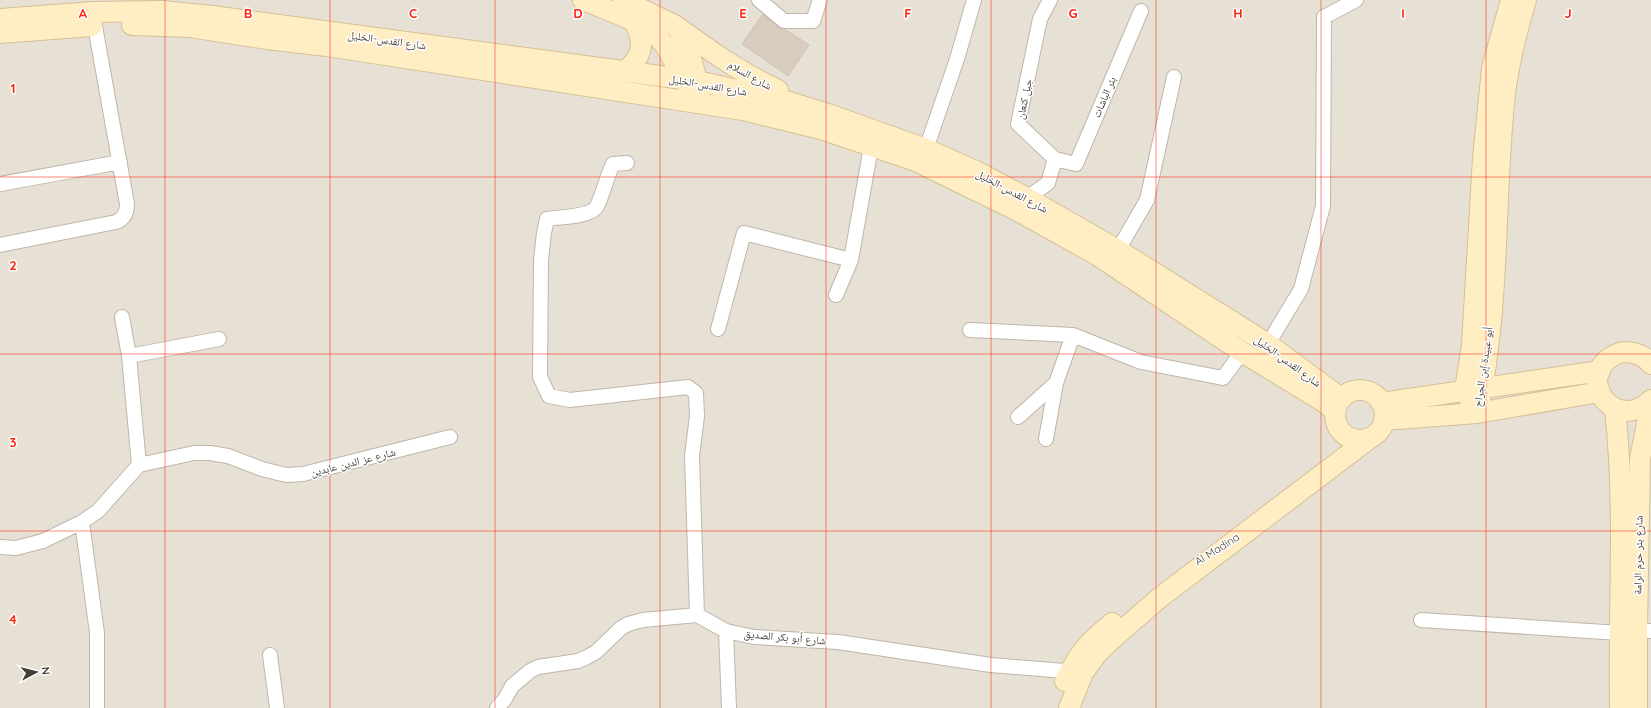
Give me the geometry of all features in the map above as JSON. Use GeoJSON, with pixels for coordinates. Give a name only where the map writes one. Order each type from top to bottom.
{"type":"FeatureCollection","features":[{"type":"Feature","properties":{"kind":"main road"},"geometry":{"type":"LineString","coordinates":[[583,0],[635,23],[649,31],[663,44],[690,80],[700,103]]}},
{"type":"Feature","properties":{"kind":"main road","name":"شارع السلام"},"geometry":{"type":"LineString","coordinates":[[623,0],[676,26],[719,57],[756,80],[828,114]]}},
{"type":"Feature","properties":{"kind":"main road","name":"أبو عبيدة إبن الجراح"},"geometry":{"type":"LineString","coordinates":[[1477,413],[1472,345],[1483,158],[1492,68],[1511,0]]}},
{"type":"Feature","properties":{"kind":"main road","name":"أبو عبيدة إبن الجراح"},"geometry":{"type":"LineString","coordinates":[[1474,388],[1496,264],[1504,103],[1515,38],[1526,0]]}},
{"type":"Feature","properties":{"kind":"main road","name":"شارع القدس-الخليل"},"geometry":{"type":"LineString","coordinates":[[0,19],[93,12],[162,11],[212,16],[690,80],[771,97],[828,114],[926,149],[978,172],[1027,198],[1118,250],[1268,344],[1338,405]]}},
{"type":"Feature","properties":{"kind":"main road"},"geometry":{"type":"LineString","coordinates":[[624,72],[638,58],[642,48],[641,36],[635,23]]}},
{"type":"Feature","properties":{"kind":"main road","name":"شارع القدس-الخليل"},"geometry":{"type":"LineString","coordinates":[[0,33],[95,26],[156,25],[203,28],[743,110],[820,129],[916,161],[1025,215],[1097,255],[1242,352],[1324,402],[1338,405]]}},
{"type":"Feature","properties":{"kind":"main road"},"geometry":{"type":"LineString","coordinates":[[676,26],[686,41],[690,80]]}},
{"type":"Feature","properties":{"kind":"main road"},"geometry":{"type":"LineString","coordinates":[[1647,356],[1631,352],[1621,352],[1612,356],[1604,362],[1598,378],[1600,392],[1603,399],[1615,409],[1625,412],[1635,411],[1651,402]]}},
{"type":"Feature","properties":{"kind":"main road"},"geometry":{"type":"LineString","coordinates":[[1383,412],[1474,388],[1600,371]]}},
{"type":"Feature","properties":{"kind":"main road"},"geometry":{"type":"LineString","coordinates":[[1295,495],[1370,438],[1381,428],[1383,412],[1377,397],[1363,391],[1355,391],[1338,405],[1335,418],[1341,432],[1354,439],[1362,440],[1370,438]]}},
{"type":"Feature","properties":{"kind":"main road"},"geometry":{"type":"LineString","coordinates":[[1383,412],[1477,413],[1600,392]]}},
{"type":"Feature","properties":{"kind":"main road","name":"شارع بئر حرم الرامة"},"geometry":{"type":"LineString","coordinates":[[1637,708],[1636,631],[1645,506],[1640,459],[1651,402]]}},
{"type":"Feature","properties":{"kind":"main road","name":"شارع بئر حرم الرامة"},"geometry":{"type":"LineString","coordinates":[[1615,409],[1619,440],[1622,548],[1636,631],[1620,708]]}},
{"type":"Feature","properties":{"kind":"main road"},"geometry":{"type":"LineString","coordinates":[[1295,495],[1323,466],[1334,448],[1341,432]]}},
{"type":"Feature","properties":{"kind":"main road","name":"Al Madina"},"geometry":{"type":"LineString","coordinates":[[1055,708],[1077,672],[1152,604],[1244,532],[1295,495]]}},
{"type":"Feature","properties":{"kind":"main road","name":"Al Madina"},"geometry":{"type":"LineString","coordinates":[[1069,708],[1077,672]]}},
{"type":"Feature","properties":{"kind":"street"},"geometry":{"type":"LineString","coordinates":[[759,0],[784,21],[813,21],[820,0]]}},
{"type":"Feature","properties":{"kind":"street"},"geometry":{"type":"LineString","coordinates":[[926,149],[957,59],[974,0]]}},
{"type":"Feature","properties":{"kind":"street","name":"جبل كنعان"},"geometry":{"type":"LineString","coordinates":[[1050,0],[1040,19],[1018,124],[1055,159]]}},
{"type":"Feature","properties":{"kind":"street"},"geometry":{"type":"LineString","coordinates":[[1268,344],[1301,289],[1323,206],[1324,17],[1356,0]]}},
{"type":"Feature","properties":{"kind":"street","name":"بئر الباشات"},"geometry":{"type":"LineString","coordinates":[[1055,159],[1076,164],[1141,11]]}},
{"type":"Feature","properties":{"kind":"street"},"geometry":{"type":"LineString","coordinates":[[0,245],[114,222],[121,220],[124,216],[127,208],[120,162],[95,26]]}},
{"type":"Feature","properties":{"kind":"street"},"geometry":{"type":"LineString","coordinates":[[1118,250],[1147,200],[1174,77]]}},
{"type":"Feature","properties":{"kind":"street"},"geometry":{"type":"LineString","coordinates":[[836,295],[852,260],[871,147]]}},
{"type":"Feature","properties":{"kind":"street"},"geometry":{"type":"LineString","coordinates":[[1027,198],[1048,183],[1055,159]]}},
{"type":"Feature","properties":{"kind":"street"},"geometry":{"type":"LineString","coordinates":[[0,184],[120,162]]}},
{"type":"Feature","properties":{"kind":"street"},"geometry":{"type":"LineString","coordinates":[[497,708],[505,699],[512,686],[530,671],[538,668],[578,661],[587,657],[596,652],[621,628],[628,624],[636,621],[697,615],[692,456],[697,416],[696,393],[688,387],[667,388],[570,400],[550,396],[540,377],[541,260],[547,219],[587,214],[597,207],[606,178],[613,164],[627,163]]}},
{"type":"Feature","properties":{"kind":"street"},"geometry":{"type":"LineString","coordinates":[[718,330],[744,234],[852,260]]}},
{"type":"Feature","properties":{"kind":"street"},"geometry":{"type":"LineString","coordinates":[[0,547],[16,548],[43,541],[82,522],[98,511],[139,465],[129,356],[122,317]]}},
{"type":"Feature","properties":{"kind":"street"},"geometry":{"type":"LineString","coordinates":[[970,330],[1073,335],[1141,362],[1223,378],[1242,352]]}},
{"type":"Feature","properties":{"kind":"street"},"geometry":{"type":"LineString","coordinates":[[1046,439],[1056,383],[1073,335]]}},
{"type":"Feature","properties":{"kind":"street"},"geometry":{"type":"LineString","coordinates":[[129,356],[219,339]]}},
{"type":"Feature","properties":{"kind":"street"},"geometry":{"type":"LineString","coordinates":[[1018,417],[1056,383]]}},
{"type":"Feature","properties":{"kind":"street","name":"شارع عز الدين عابدين"},"geometry":{"type":"LineString","coordinates":[[139,465],[194,453],[210,453],[228,456],[262,469],[286,475],[303,474],[450,437]]}},
{"type":"Feature","properties":{"kind":"street"},"geometry":{"type":"LineString","coordinates":[[82,522],[97,633],[97,708]]}},
{"type":"Feature","properties":{"kind":"street","name":"شارع أبو بكر الصديق"},"geometry":{"type":"LineString","coordinates":[[697,615],[726,631],[754,637],[838,642],[991,665],[1077,672]]}},
{"type":"Feature","properties":{"kind":"street"},"geometry":{"type":"LineString","coordinates":[[1421,620],[1636,631]]}},
{"type":"Feature","properties":{"kind":"street"},"geometry":{"type":"LineString","coordinates":[[726,631],[729,708]]}},
{"type":"Feature","properties":{"kind":"street"},"geometry":{"type":"LineString","coordinates":[[270,655],[277,708]]}},
{"type":"Feature","properties":{"kind":"shaded area"},"geometry":{"type":"Polygon","coordinates":[[[0,0],[1651,0],[1651,708],[0,708],[0,0]]]}},
{"type":"Feature","properties":{"kind":"building"},"geometry":{"type":"Polygon","coordinates":[[[763,14],[779,28],[786,30],[809,45],[788,76],[742,44],[763,14]]]}}]}
